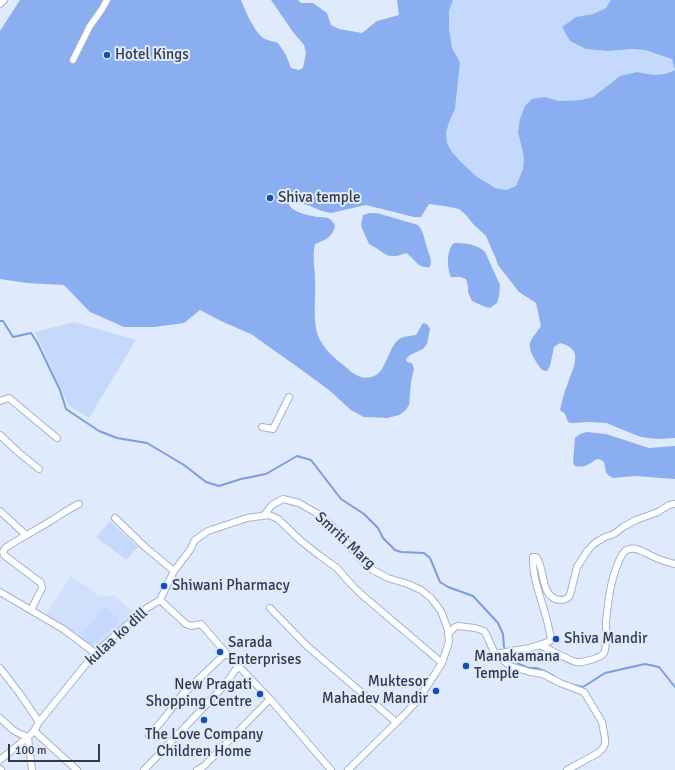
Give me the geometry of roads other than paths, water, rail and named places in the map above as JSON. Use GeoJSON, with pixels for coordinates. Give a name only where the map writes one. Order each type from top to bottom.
{"type":"FeatureCollection","features":[{"type":"Feature","properties":{"kind":"street"},"geometry":{"type":"LineString","coordinates":[[73,60],[90,26],[107,0]]}},
{"type":"Feature","properties":{"kind":"street"},"geometry":{"type":"LineString","coordinates":[[262,427],[273,429],[289,397]]}},
{"type":"Feature","properties":{"kind":"street"},"geometry":{"type":"LineString","coordinates":[[0,401],[9,398],[57,438]]}},
{"type":"Feature","properties":{"kind":"street"},"geometry":{"type":"LineString","coordinates":[[0,436],[39,469]]}},
{"type":"Feature","properties":{"kind":"street","name":"Smriti Marg"},"geometry":{"type":"LineString","coordinates":[[264,515],[272,505],[282,499],[299,503],[318,514],[331,525],[369,568],[388,578],[421,590],[431,598],[441,611],[449,642],[442,663],[418,700],[348,770]]}},
{"type":"Feature","properties":{"kind":"street"},"geometry":{"type":"LineString","coordinates":[[31,610],[42,588],[41,583],[4,555],[3,552],[5,548],[79,504]]}},
{"type":"Feature","properties":{"kind":"street"},"geometry":{"type":"LineString","coordinates":[[495,654],[515,651],[550,641],[551,638],[535,578],[533,557],[536,557],[540,564],[548,593],[553,598],[565,600],[569,597],[577,567],[588,550],[595,543],[614,534],[636,520],[658,512],[669,505],[675,504]]}},
{"type":"Feature","properties":{"kind":"street"},"geometry":{"type":"LineString","coordinates":[[0,511],[26,535]]}},
{"type":"Feature","properties":{"kind":"street"},"geometry":{"type":"LineString","coordinates":[[160,600],[174,571],[190,550],[195,540],[208,531],[247,518],[269,515],[278,519],[301,541],[337,568],[361,594],[442,663]]}},
{"type":"Feature","properties":{"kind":"street"},"geometry":{"type":"LineString","coordinates":[[115,518],[145,547],[174,571]]}},
{"type":"Feature","properties":{"kind":"street"},"geometry":{"type":"LineString","coordinates":[[540,645],[574,661],[584,662],[604,654],[606,623],[612,579],[624,552],[630,548],[635,548],[675,564]]}},
{"type":"Feature","properties":{"kind":"street"},"geometry":{"type":"LineString","coordinates":[[0,592],[63,629],[95,653]]}},
{"type":"Feature","properties":{"kind":"street","name":"kulaa ko dill"},"geometry":{"type":"LineString","coordinates":[[0,760],[34,731],[39,722],[95,653],[147,608],[160,600],[186,624],[191,626],[202,624],[226,653],[270,699],[331,770]]}},
{"type":"Feature","properties":{"kind":"street"},"geometry":{"type":"LineString","coordinates":[[270,608],[307,646],[396,722]]}},
{"type":"Feature","properties":{"kind":"street"},"geometry":{"type":"LineString","coordinates":[[448,634],[458,626],[475,628],[484,631],[495,654],[510,666],[543,674],[560,683],[584,692],[602,722],[605,744],[601,751],[567,770]]}},
{"type":"Feature","properties":{"kind":"street"},"geometry":{"type":"LineString","coordinates":[[149,736],[182,695],[226,653]]}},
{"type":"Feature","properties":{"kind":"street"},"geometry":{"type":"LineString","coordinates":[[144,770],[224,686],[239,666]]}},
{"type":"Feature","properties":{"kind":"street"},"geometry":{"type":"LineString","coordinates":[[0,668],[39,722]]}},
{"type":"Feature","properties":{"kind":"street"},"geometry":{"type":"LineString","coordinates":[[197,770],[204,766],[270,699]]}},
{"type":"Feature","properties":{"kind":"street"},"geometry":{"type":"LineString","coordinates":[[0,718],[13,730],[28,737],[32,770]]}},
{"type":"Feature","properties":{"kind":"street"},"geometry":{"type":"LineString","coordinates":[[34,731],[77,770]]}},
{"type":"Feature","properties":{"kind":"waterway"},"geometry":{"type":"LineString","coordinates":[[0,321],[3,321],[13,337],[31,333],[37,342],[60,390],[66,409],[99,431],[117,438],[147,443],[184,465],[206,482],[219,486],[241,479],[266,474],[297,456],[311,460],[341,499],[364,514],[378,528],[383,538],[395,550],[401,552],[424,553],[430,558],[440,582],[448,587],[473,596],[498,623],[503,634],[504,647]]}},
{"type":"Feature","properties":{"kind":"waterway"},"geometry":{"type":"LineString","coordinates":[[508,656],[519,664],[529,668],[536,668],[545,671],[554,676]]}},
{"type":"Feature","properties":{"kind":"waterway"},"geometry":{"type":"LineString","coordinates":[[570,684],[583,687],[605,673],[645,664],[659,667],[675,687]]}},
{"type":"Feature","properties":{"kind":"place","name":"Hotel Kings"},"geometry":{"type":"Point","coordinates":[107,55]}},
{"type":"Feature","properties":{"kind":"place","name":"Shiva temple"},"geometry":{"type":"Point","coordinates":[270,198]}},
{"type":"Feature","properties":{"kind":"place","name":"Shiwani Pharmacy"},"geometry":{"type":"Point","coordinates":[164,586]}},
{"type":"Feature","properties":{"kind":"place","name":"Shiva Mandir"},"geometry":{"type":"Point","coordinates":[556,639]}},
{"type":"Feature","properties":{"kind":"place","name":"Sarada Enterprises"},"geometry":{"type":"Point","coordinates":[220,652]}},
{"type":"Feature","properties":{"kind":"place","name":"Manakamana Temple"},"geometry":{"type":"Point","coordinates":[466,666]}},
{"type":"Feature","properties":{"kind":"place","name":"Muktesor Mahadev Mandir"},"geometry":{"type":"Point","coordinates":[436,691]}},
{"type":"Feature","properties":{"kind":"place","name":"New Pragati Shopping Centre"},"geometry":{"type":"Point","coordinates":[260,694]}},
{"type":"Feature","properties":{"kind":"place","name":"The Love Company Children Home"},"geometry":{"type":"Point","coordinates":[204,720]}}]}
